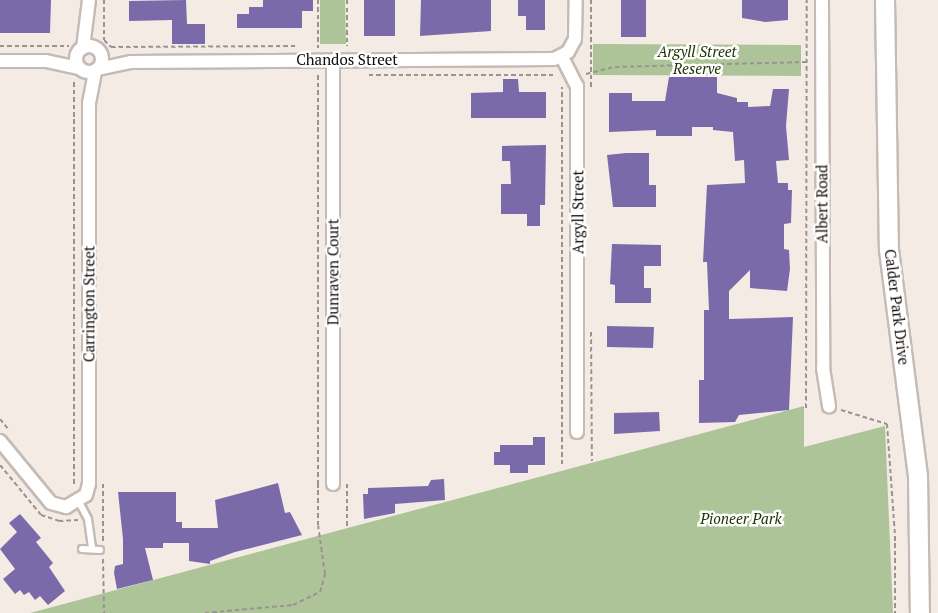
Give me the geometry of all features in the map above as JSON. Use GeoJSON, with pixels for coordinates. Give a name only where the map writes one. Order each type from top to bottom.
{"type":"FeatureCollection","features":[{"type":"Feature","properties":{"kind":"street"},"geometry":{"type":"LineString","coordinates":[[89,0],[87,47],[76,61],[77,71],[89,103]]}},
{"type":"Feature","properties":{"kind":"street"},"geometry":{"type":"LineString","coordinates":[[562,57],[575,39],[576,0]]}},
{"type":"Feature","properties":{"kind":"street","name":"Albert Road"},"geometry":{"type":"LineString","coordinates":[[822,0],[823,368],[829,407]]}},
{"type":"Feature","properties":{"kind":"street","name":"Calder Park Drive"},"geometry":{"type":"LineString","coordinates":[[885,0],[888,227],[918,476],[920,613]]}},
{"type":"Feature","properties":{"kind":"street"},"geometry":{"type":"LineString","coordinates":[[87,47],[102,62],[97,70],[89,103]]}},
{"type":"Feature","properties":{"kind":"street"},"geometry":{"type":"LineString","coordinates":[[46,61],[87,47],[131,62]]}},
{"type":"Feature","properties":{"kind":"street","name":"Chandos Street"},"geometry":{"type":"LineString","coordinates":[[131,62],[562,57]]}},
{"type":"Feature","properties":{"kind":"street","name":"Argyll Street"},"geometry":{"type":"LineString","coordinates":[[562,57],[577,86],[577,432]]}},
{"type":"Feature","properties":{"kind":"street","name":"Dunraven Court"},"geometry":{"type":"LineString","coordinates":[[333,60],[333,484]]}},
{"type":"Feature","properties":{"kind":"street"},"geometry":{"type":"LineString","coordinates":[[0,61],[46,61],[77,71],[97,70],[131,62]]}},
{"type":"Feature","properties":{"kind":"street","name":"Carrington Street"},"geometry":{"type":"LineString","coordinates":[[79,502],[89,484],[89,103]]}},
{"type":"Feature","properties":{"kind":"street"},"geometry":{"type":"LineString","coordinates":[[0,441],[51,503],[66,507],[79,502]]}},
{"type":"Feature","properties":{"kind":"lane"},"geometry":{"type":"LineString","coordinates":[[79,502],[88,519],[92,548]]}},
{"type":"Feature","properties":{"kind":"lane"},"geometry":{"type":"LineString","coordinates":[[82,549],[102,550]]}},
{"type":"Feature","properties":{"kind":"path"},"geometry":{"type":"LineString","coordinates":[[104,0],[104,40],[111,47],[328,46]]}},
{"type":"Feature","properties":{"kind":"path"},"geometry":{"type":"LineString","coordinates":[[318,0],[319,60]]}},
{"type":"Feature","properties":{"kind":"path"},"geometry":{"type":"LineString","coordinates":[[338,46],[349,46],[347,0]]}},
{"type":"Feature","properties":{"kind":"path"},"geometry":{"type":"LineString","coordinates":[[806,408],[807,0]]}},
{"type":"Feature","properties":{"kind":"path"},"geometry":{"type":"LineString","coordinates":[[0,46],[87,47]]}},
{"type":"Feature","properties":{"kind":"path"},"geometry":{"type":"LineString","coordinates":[[594,73],[626,66],[822,62]]}},
{"type":"Feature","properties":{"kind":"path"},"geometry":{"type":"LineString","coordinates":[[75,488],[74,80],[77,71]]}},
{"type":"Feature","properties":{"kind":"path"},"geometry":{"type":"LineString","coordinates":[[306,75],[333,75]]}},
{"type":"Feature","properties":{"kind":"path"},"geometry":{"type":"LineString","coordinates":[[205,613],[293,605],[320,592],[325,574],[318,484],[318,75]]}},
{"type":"Feature","properties":{"kind":"path"},"geometry":{"type":"LineString","coordinates":[[359,75],[562,75]]}},
{"type":"Feature","properties":{"kind":"path"},"geometry":{"type":"LineString","coordinates":[[562,87],[562,464]]}},
{"type":"Feature","properties":{"kind":"path"},"geometry":{"type":"LineString","coordinates":[[829,407],[887,424],[895,536],[895,613]]}},
{"type":"Feature","properties":{"kind":"path"},"geometry":{"type":"LineString","coordinates":[[0,419],[14,436]]}},
{"type":"Feature","properties":{"kind":"path"},"geometry":{"type":"LineString","coordinates":[[103,475],[102,550],[105,613]]}},
{"type":"Feature","properties":{"kind":"path"},"geometry":{"type":"LineString","coordinates":[[318,484],[333,484]]}},
{"type":"Feature","properties":{"kind":"green space"},"geometry":{"type":"Polygon","coordinates":[[[320,0],[345,0],[346,44],[320,44],[320,0]]]}},
{"type":"Feature","properties":{"kind":"green space","name":"Argyll Street Reserve"},"geometry":{"type":"Polygon","coordinates":[[[593,44],[801,45],[801,76],[593,75],[593,44]]]}},
{"type":"Feature","properties":{"kind":"green space","name":"Pioneer Park"},"geometry":{"type":"Polygon","coordinates":[[[804,406],[804,447],[885,426],[893,613],[30,613],[804,406]]]}},
{"type":"Feature","properties":{"kind":"building"},"geometry":{"type":"Polygon","coordinates":[[[0,0],[51,0],[50,33],[0,33],[0,0]]]}},
{"type":"Feature","properties":{"kind":"building"},"geometry":{"type":"Polygon","coordinates":[[[186,0],[187,24],[205,24],[205,44],[172,44],[172,20],[129,21],[129,1],[186,0]]]}},
{"type":"Feature","properties":{"kind":"building"},"geometry":{"type":"Polygon","coordinates":[[[263,0],[313,0],[313,11],[302,11],[302,28],[237,28],[237,14],[249,14],[249,7],[263,7],[263,0]]]}},
{"type":"Feature","properties":{"kind":"building"},"geometry":{"type":"Polygon","coordinates":[[[364,0],[395,0],[395,36],[364,36],[364,0]]]}},
{"type":"Feature","properties":{"kind":"building"},"geometry":{"type":"Polygon","coordinates":[[[421,0],[491,0],[491,31],[420,36],[421,0]]]}},
{"type":"Feature","properties":{"kind":"building"},"geometry":{"type":"Polygon","coordinates":[[[518,0],[545,0],[545,30],[526,30],[526,16],[518,16],[518,0]]]}},
{"type":"Feature","properties":{"kind":"building"},"geometry":{"type":"Polygon","coordinates":[[[621,0],[646,0],[646,37],[621,37],[621,0]]]}},
{"type":"Feature","properties":{"kind":"building"},"geometry":{"type":"Polygon","coordinates":[[[742,0],[788,0],[788,20],[765,22],[742,18],[742,0]]]}},
{"type":"Feature","properties":{"kind":"building"},"geometry":{"type":"Polygon","coordinates":[[[669,77],[717,77],[717,93],[737,98],[737,102],[748,102],[748,107],[770,106],[773,89],[789,89],[786,126],[789,160],[776,161],[778,183],[788,183],[788,190],[792,190],[791,223],[784,224],[784,249],[789,250],[790,269],[787,291],[750,288],[750,270],[729,291],[729,319],[793,317],[789,410],[739,415],[735,422],[699,423],[699,380],[704,380],[704,310],[709,310],[707,262],[703,262],[707,185],[745,183],[744,160],[735,161],[733,132],[713,130],[713,127],[692,127],[692,136],[656,136],[656,130],[609,132],[609,93],[632,93],[632,101],[665,101],[669,77]]]}},
{"type":"Feature","properties":{"kind":"building"},"geometry":{"type":"Polygon","coordinates":[[[503,79],[518,79],[519,92],[546,92],[546,118],[471,118],[471,93],[503,92],[503,79]]]}},
{"type":"Feature","properties":{"kind":"building"},"geometry":{"type":"Polygon","coordinates":[[[546,145],[545,205],[540,205],[540,226],[527,226],[527,214],[501,214],[501,184],[511,184],[510,161],[502,161],[502,146],[546,145]]]}},
{"type":"Feature","properties":{"kind":"building"},"geometry":{"type":"Polygon","coordinates":[[[649,153],[649,185],[656,185],[656,207],[613,207],[607,155],[649,153]]]}},
{"type":"Feature","properties":{"kind":"building"},"geometry":{"type":"Polygon","coordinates":[[[612,244],[661,245],[661,266],[644,266],[644,288],[651,288],[651,303],[615,303],[615,285],[610,284],[612,244]]]}},
{"type":"Feature","properties":{"kind":"building"},"geometry":{"type":"Polygon","coordinates":[[[607,326],[654,327],[653,348],[607,347],[607,326]]]}},
{"type":"Feature","properties":{"kind":"building"},"geometry":{"type":"Polygon","coordinates":[[[659,412],[660,431],[614,434],[614,413],[659,412]]]}},
{"type":"Feature","properties":{"kind":"building"},"geometry":{"type":"Polygon","coordinates":[[[533,437],[545,437],[545,465],[528,465],[528,473],[510,473],[510,465],[494,465],[494,452],[500,452],[500,445],[533,445],[533,437]]]}},
{"type":"Feature","properties":{"kind":"building"},"geometry":{"type":"Polygon","coordinates":[[[444,479],[445,500],[395,504],[395,513],[364,519],[363,494],[368,494],[368,488],[428,486],[431,480],[444,479]]]}},
{"type":"Feature","properties":{"kind":"building"},"geometry":{"type":"Polygon","coordinates":[[[278,483],[285,513],[290,512],[302,535],[235,552],[210,561],[210,564],[189,561],[189,543],[163,543],[163,548],[145,548],[153,580],[117,589],[115,566],[123,564],[118,492],[176,492],[176,522],[182,522],[182,528],[218,528],[215,500],[278,483]]]}},
{"type":"Feature","properties":{"kind":"building"},"geometry":{"type":"Polygon","coordinates":[[[20,514],[41,538],[36,542],[53,563],[49,567],[65,591],[48,605],[40,596],[35,600],[29,592],[24,595],[20,590],[15,594],[3,579],[15,569],[0,549],[17,532],[9,523],[20,514]]]}}]}
